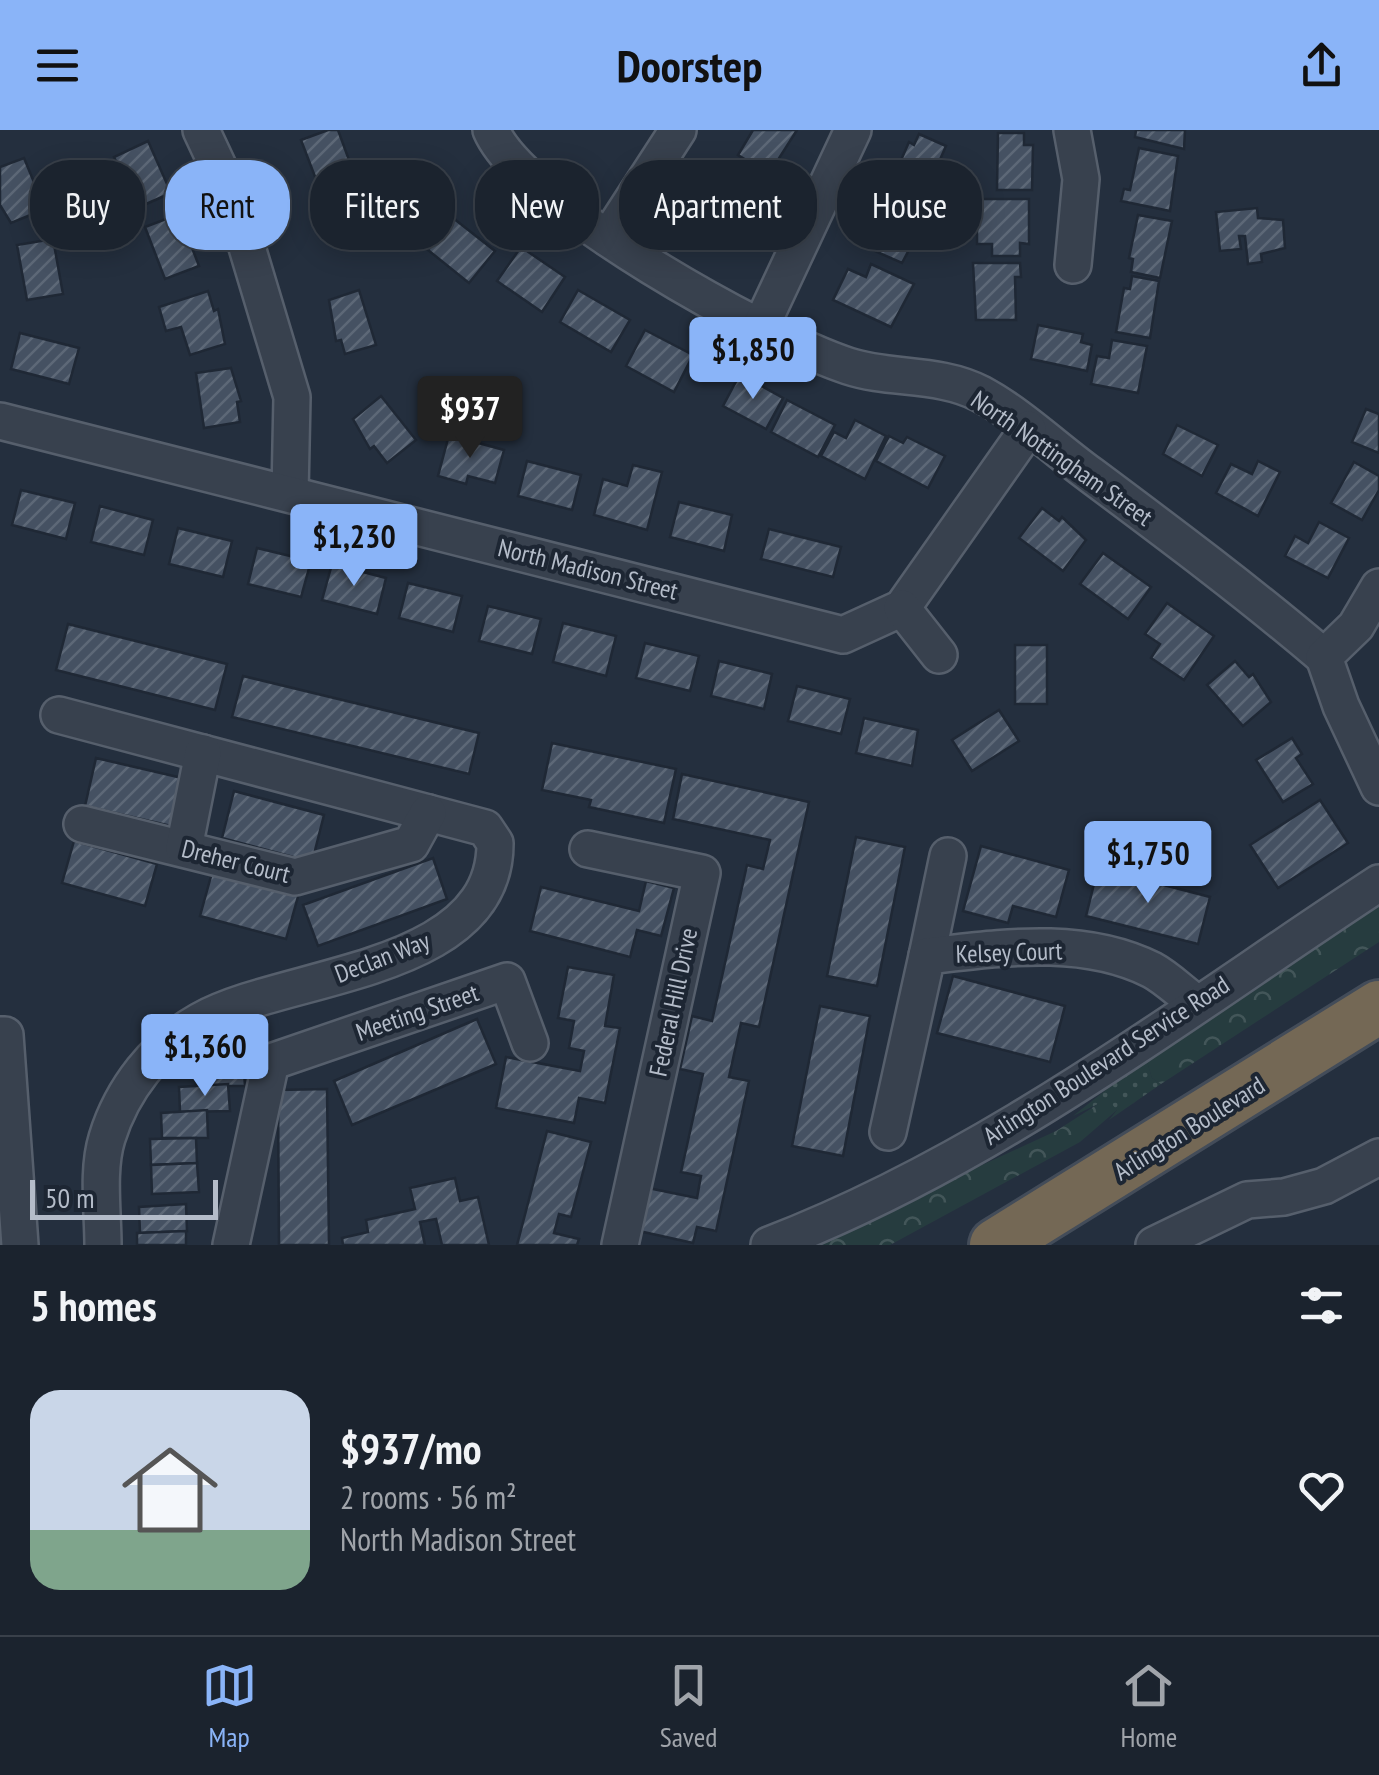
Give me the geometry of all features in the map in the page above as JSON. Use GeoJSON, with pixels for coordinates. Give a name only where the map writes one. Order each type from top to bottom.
{"type":"FeatureCollection","features":[{"type":"Feature","properties":{"kind":"highway","name":"Arlington Boulevard"},"geometry":{"type":"LineString","coordinates":[[996,1245],[1379,1007]]}},
{"type":"Feature","properties":{"kind":"street"},"geometry":{"type":"LineString","coordinates":[[201,130],[232,194],[292,398],[290,493]]}},
{"type":"Feature","properties":{"kind":"street","name":"North Nottingham Street"},"geometry":{"type":"LineString","coordinates":[[491,130],[496,142],[548,194],[608,238],[761,326],[849,366],[917,375],[979,394],[1254,597],[1324,658]]}},
{"type":"Feature","properties":{"kind":"street"},"geometry":{"type":"LineString","coordinates":[[608,238],[678,130]]}},
{"type":"Feature","properties":{"kind":"street"},"geometry":{"type":"LineString","coordinates":[[761,326],[853,130]]}},
{"type":"Feature","properties":{"kind":"street"},"geometry":{"type":"LineString","coordinates":[[1072,130],[1080,179],[1073,264]]}},
{"type":"Feature","properties":{"kind":"street","name":"North Madison Street"},"geometry":{"type":"LineString","coordinates":[[0,420],[842,635],[902,608]]}},
{"type":"Feature","properties":{"kind":"street"},"geometry":{"type":"LineString","coordinates":[[939,655],[902,608],[1028,429]]}},
{"type":"Feature","properties":{"kind":"street"},"geometry":{"type":"LineString","coordinates":[[1379,588],[1356,626],[1324,658],[1340,706],[1379,787]]}},
{"type":"Feature","properties":{"kind":"street","name":"Declan Way"},"geometry":{"type":"LineString","coordinates":[[59,715],[485,828],[494,844],[488,885],[468,914],[427,943],[203,1019],[143,1067],[106,1140],[104,1245]]}},
{"type":"Feature","properties":{"kind":"street"},"geometry":{"type":"LineString","coordinates":[[184,848],[203,753]]}},
{"type":"Feature","properties":{"kind":"street","name":"Dreher Court"},"geometry":{"type":"LineString","coordinates":[[82,824],[308,877],[411,844],[428,813]]}},
{"type":"Feature","properties":{"kind":"street","name":"Federal Hill Drive"},"geometry":{"type":"LineString","coordinates":[[588,850],[702,873],[620,1245]]}},
{"type":"Feature","properties":{"kind":"street","name":"Kelsey Court"},"geometry":{"type":"LineString","coordinates":[[888,1132],[948,856]]}},
{"type":"Feature","properties":{"kind":"street","name":"Arlington Boulevard Service Road"},"geometry":{"type":"LineString","coordinates":[[769,1245],[893,1189],[1034,1112],[1379,883]]}},
{"type":"Feature","properties":{"kind":"street","name":"Kelsey Court"},"geometry":{"type":"LineString","coordinates":[[927,956],[1030,946],[1066,948],[1152,970],[1196,1003]]}},
{"type":"Feature","properties":{"kind":"street","name":"Meeting Street"},"geometry":{"type":"LineString","coordinates":[[231,1245],[270,1062],[507,981],[530,1043]]}},
{"type":"Feature","properties":{"kind":"street"},"geometry":{"type":"LineString","coordinates":[[0,1036],[4,1035],[20,1245]]}},
{"type":"Feature","properties":{"kind":"street"},"geometry":{"type":"LineString","coordinates":[[1154,1245],[1247,1200],[1284,1197],[1324,1186],[1379,1157]]}},
{"type":"Feature","properties":{"kind":"green space"},"geometry":{"type":"Polygon","coordinates":[[[1379,900],[1379,942],[1161,1084],[1152,1078],[1146,1058],[1257,989],[1379,900]]]}},
{"type":"Feature","properties":{"kind":"green space"},"geometry":{"type":"Polygon","coordinates":[[[1146,1058],[1152,1078],[1161,1084],[1109,1120],[1117,1110],[1098,1104],[1073,1116],[1146,1058]]]}},
{"type":"Feature","properties":{"kind":"green space"},"geometry":{"type":"Polygon","coordinates":[[[1110,1102],[1117,1110],[1080,1142],[890,1245],[808,1245],[1056,1131],[1098,1104],[1110,1102]]]}},
{"type":"Feature","properties":{"kind":"building"},"geometry":{"type":"Polygon","coordinates":[[[338,130],[349,160],[310,160],[310,164],[301,140],[338,130]]]}},
{"type":"Feature","properties":{"kind":"building"},"geometry":{"type":"Polygon","coordinates":[[[753,130],[797,130],[778,160],[746,160],[738,155],[753,130]]]}},
{"type":"Feature","properties":{"kind":"building"},"geometry":{"type":"Polygon","coordinates":[[[1136,130],[1185,130],[1184,149],[1135,137],[1136,130]]]}},
{"type":"Feature","properties":{"kind":"building"},"geometry":{"type":"Polygon","coordinates":[[[998,133],[1024,133],[1024,145],[1033,145],[1032,190],[997,190],[998,133]]]}},
{"type":"Feature","properties":{"kind":"building"},"geometry":{"type":"Polygon","coordinates":[[[919,134],[946,146],[940,160],[901,160],[909,142],[914,145],[919,134]]]}},
{"type":"Feature","properties":{"kind":"building"},"geometry":{"type":"Polygon","coordinates":[[[148,141],[165,179],[165,196],[145,204],[145,160],[114,157],[148,141]]]}},
{"type":"Feature","properties":{"kind":"building"},"geometry":{"type":"Polygon","coordinates":[[[1139,148],[1178,156],[1170,211],[1121,201],[1124,189],[1130,190],[1139,148]]]}},
{"type":"Feature","properties":{"kind":"building"},"geometry":{"type":"Polygon","coordinates":[[[24,158],[30,173],[30,215],[11,223],[0,205],[0,167],[24,158]]]}},
{"type":"Feature","properties":{"kind":"building"},"geometry":{"type":"Polygon","coordinates":[[[982,199],[1029,199],[1029,244],[1020,243],[1020,256],[992,256],[992,244],[982,244],[982,199]]]}},
{"type":"Feature","properties":{"kind":"building"},"geometry":{"type":"Polygon","coordinates":[[[1257,208],[1258,218],[1283,220],[1285,248],[1261,254],[1262,262],[1248,264],[1245,236],[1239,236],[1241,249],[1220,251],[1216,212],[1257,208]]]}},
{"type":"Feature","properties":{"kind":"building"},"geometry":{"type":"Polygon","coordinates":[[[1138,215],[1172,221],[1160,278],[1131,272],[1133,259],[1129,258],[1138,215]]]}},
{"type":"Feature","properties":{"kind":"building"},"geometry":{"type":"Polygon","coordinates":[[[165,219],[165,250],[193,250],[199,266],[165,279],[145,227],[165,219]]]}},
{"type":"Feature","properties":{"kind":"building"},"geometry":{"type":"Polygon","coordinates":[[[455,220],[475,235],[475,250],[495,251],[469,283],[428,250],[455,250],[455,220]]]}},
{"type":"Feature","properties":{"kind":"building"},"geometry":{"type":"Polygon","coordinates":[[[30,243],[30,250],[55,250],[63,294],[27,300],[17,245],[30,243]]]}},
{"type":"Feature","properties":{"kind":"building"},"geometry":{"type":"Polygon","coordinates":[[[519,250],[525,250],[565,277],[542,312],[497,281],[519,250]]]}},
{"type":"Feature","properties":{"kind":"building"},"geometry":{"type":"Polygon","coordinates":[[[873,250],[909,250],[902,263],[873,250]]]}},
{"type":"Feature","properties":{"kind":"building"},"geometry":{"type":"Polygon","coordinates":[[[973,263],[1020,263],[1021,277],[1015,277],[1016,320],[976,320],[973,263]]]}},
{"type":"Feature","properties":{"kind":"building"},"geometry":{"type":"Polygon","coordinates":[[[871,264],[914,284],[891,327],[833,300],[848,269],[866,277],[871,264]]]}},
{"type":"Feature","properties":{"kind":"building"},"geometry":{"type":"Polygon","coordinates":[[[1132,276],[1159,281],[1150,338],[1116,332],[1124,288],[1130,289],[1132,276]]]}},
{"type":"Feature","properties":{"kind":"building"},"geometry":{"type":"Polygon","coordinates":[[[359,290],[376,345],[345,354],[341,340],[336,341],[329,300],[359,290]]]}},
{"type":"Feature","properties":{"kind":"building"},"geometry":{"type":"Polygon","coordinates":[[[578,290],[630,320],[611,352],[560,322],[578,290]]]}},
{"type":"Feature","properties":{"kind":"building"},"geometry":{"type":"Polygon","coordinates":[[[208,291],[214,311],[218,309],[225,344],[190,355],[181,327],[166,331],[159,307],[208,291]]]}},
{"type":"Feature","properties":{"kind":"building"},"geometry":{"type":"Polygon","coordinates":[[[1038,325],[1083,334],[1081,342],[1092,345],[1087,371],[1031,359],[1038,325]]]}},
{"type":"Feature","properties":{"kind":"building"},"geometry":{"type":"Polygon","coordinates":[[[645,330],[693,355],[674,392],[626,366],[645,330]]]}},
{"type":"Feature","properties":{"kind":"building"},"geometry":{"type":"Polygon","coordinates":[[[20,333],[79,348],[69,384],[11,369],[20,333]]]}},
{"type":"Feature","properties":{"kind":"building"},"geometry":{"type":"Polygon","coordinates":[[[1112,340],[1147,346],[1138,393],[1091,384],[1097,356],[1109,358],[1112,340]]]}},
{"type":"Feature","properties":{"kind":"building"},"geometry":{"type":"Polygon","coordinates":[[[231,368],[241,401],[237,402],[240,422],[204,428],[196,373],[231,368]]]}},
{"type":"Feature","properties":{"kind":"building"},"geometry":{"type":"Polygon","coordinates":[[[740,374],[783,398],[766,429],[723,406],[740,374]]]}},
{"type":"Feature","properties":{"kind":"building"},"geometry":{"type":"Polygon","coordinates":[[[381,396],[416,440],[387,463],[374,446],[370,449],[353,419],[381,396]]]}},
{"type":"Feature","properties":{"kind":"building"},"geometry":{"type":"Polygon","coordinates":[[[787,400],[835,425],[818,457],[771,432],[787,400]]]}},
{"type":"Feature","properties":{"kind":"building"},"geometry":{"type":"Polygon","coordinates":[[[1366,409],[1379,414],[1379,453],[1352,442],[1366,409]]]}},
{"type":"Feature","properties":{"kind":"building"},"geometry":{"type":"Polygon","coordinates":[[[855,420],[886,436],[865,479],[821,456],[834,432],[846,438],[855,420]]]}},
{"type":"Feature","properties":{"kind":"building"},"geometry":{"type":"Polygon","coordinates":[[[1177,425],[1218,445],[1202,476],[1163,454],[1177,425]]]}},
{"type":"Feature","properties":{"kind":"building"},"geometry":{"type":"Polygon","coordinates":[[[449,435],[504,450],[495,483],[468,476],[466,484],[438,476],[449,435]]]}},
{"type":"Feature","properties":{"kind":"building"},"geometry":{"type":"Polygon","coordinates":[[[889,436],[903,443],[907,437],[945,456],[928,488],[876,461],[889,436]]]}},
{"type":"Feature","properties":{"kind":"building"},"geometry":{"type":"Polygon","coordinates":[[[527,461],[581,475],[572,510],[518,496],[527,461]]]}},
{"type":"Feature","properties":{"kind":"building"},"geometry":{"type":"Polygon","coordinates":[[[1258,461],[1280,472],[1258,516],[1216,493],[1231,464],[1252,474],[1258,461]]]}},
{"type":"Feature","properties":{"kind":"building"},"geometry":{"type":"Polygon","coordinates":[[[1354,462],[1379,476],[1379,490],[1362,520],[1331,503],[1354,462]]]}},
{"type":"Feature","properties":{"kind":"building"},"geometry":{"type":"Polygon","coordinates":[[[633,465],[662,472],[647,530],[594,515],[603,479],[627,486],[633,465]]]}},
{"type":"Feature","properties":{"kind":"building"},"geometry":{"type":"Polygon","coordinates":[[[21,490],[75,503],[66,539],[12,525],[21,490]]]}},
{"type":"Feature","properties":{"kind":"building"},"geometry":{"type":"Polygon","coordinates":[[[679,502],[732,515],[724,551],[670,537],[679,502]]]}},
{"type":"Feature","properties":{"kind":"building"},"geometry":{"type":"Polygon","coordinates":[[[100,506],[153,520],[144,555],[91,542],[100,506]]]}},
{"type":"Feature","properties":{"kind":"building"},"geometry":{"type":"Polygon","coordinates":[[[1042,508],[1059,521],[1062,517],[1086,540],[1063,571],[1019,538],[1042,508]]]}},
{"type":"Feature","properties":{"kind":"building"},"geometry":{"type":"Polygon","coordinates":[[[1319,522],[1349,538],[1328,578],[1285,556],[1295,536],[1308,543],[1319,522]]]}},
{"type":"Feature","properties":{"kind":"building"},"geometry":{"type":"Polygon","coordinates":[[[178,528],[232,541],[223,577],[169,564],[178,528]]]}},
{"type":"Feature","properties":{"kind":"building"},"geometry":{"type":"Polygon","coordinates":[[[769,529],[841,547],[833,577],[761,559],[769,529]]]}},
{"type":"Feature","properties":{"kind":"building"},"geometry":{"type":"Polygon","coordinates":[[[257,548],[311,561],[301,597],[248,584],[257,548]]]}},
{"type":"Feature","properties":{"kind":"building"},"geometry":{"type":"Polygon","coordinates":[[[1103,553],[1151,587],[1128,619],[1080,584],[1103,553]]]}},
{"type":"Feature","properties":{"kind":"building"},"geometry":{"type":"Polygon","coordinates":[[[332,564],[386,578],[377,614],[322,600],[332,564]]]}},
{"type":"Feature","properties":{"kind":"building"},"geometry":{"type":"Polygon","coordinates":[[[408,583],[462,596],[453,632],[399,618],[408,583]]]}},
{"type":"Feature","properties":{"kind":"building"},"geometry":{"type":"Polygon","coordinates":[[[1167,603],[1214,636],[1184,680],[1151,658],[1160,644],[1145,634],[1167,603]]]}},
{"type":"Feature","properties":{"kind":"building"},"geometry":{"type":"Polygon","coordinates":[[[488,606],[541,619],[532,654],[479,641],[488,606]]]}},
{"type":"Feature","properties":{"kind":"building"},"geometry":{"type":"Polygon","coordinates":[[[563,623],[616,636],[606,676],[553,662],[563,623]]]}},
{"type":"Feature","properties":{"kind":"building"},"geometry":{"type":"Polygon","coordinates":[[[68,624],[227,664],[215,710],[56,670],[68,624]]]}},
{"type":"Feature","properties":{"kind":"building"},"geometry":{"type":"Polygon","coordinates":[[[645,643],[699,656],[690,691],[636,678],[645,643]]]}},
{"type":"Feature","properties":{"kind":"building"},"geometry":{"type":"Polygon","coordinates":[[[1015,645],[1047,645],[1047,704],[1015,704],[1015,645]]]}},
{"type":"Feature","properties":{"kind":"building"},"geometry":{"type":"Polygon","coordinates":[[[719,661],[772,674],[764,709],[711,696],[719,661]]]}},
{"type":"Feature","properties":{"kind":"building"},"geometry":{"type":"Polygon","coordinates":[[[1235,661],[1249,677],[1253,674],[1271,702],[1243,726],[1207,685],[1235,661]]]}},
{"type":"Feature","properties":{"kind":"building"},"geometry":{"type":"Polygon","coordinates":[[[243,676],[479,733],[469,774],[232,717],[243,676]]]}},
{"type":"Feature","properties":{"kind":"building"},"geometry":{"type":"Polygon","coordinates":[[[797,686],[850,699],[841,734],[788,721],[797,686]]]}},
{"type":"Feature","properties":{"kind":"building"},"geometry":{"type":"Polygon","coordinates":[[[999,710],[1019,741],[972,771],[952,740],[999,710]]]}},
{"type":"Feature","properties":{"kind":"building"},"geometry":{"type":"Polygon","coordinates":[[[864,718],[918,730],[912,766],[856,753],[864,718]]]}},
{"type":"Feature","properties":{"kind":"building"},"geometry":{"type":"Polygon","coordinates":[[[1292,738],[1302,754],[1296,758],[1313,784],[1283,802],[1256,760],[1292,738]]]}},
{"type":"Feature","properties":{"kind":"building"},"geometry":{"type":"Polygon","coordinates":[[[552,743],[676,769],[664,823],[589,807],[591,800],[542,790],[552,743]]]}},
{"type":"Feature","properties":{"kind":"building"},"geometry":{"type":"Polygon","coordinates":[[[96,758],[182,778],[171,826],[85,806],[96,758]]]}},
{"type":"Feature","properties":{"kind":"building"},"geometry":{"type":"Polygon","coordinates":[[[682,774],[809,802],[759,1027],[741,1023],[729,1077],[749,1081],[716,1231],[697,1227],[693,1243],[639,1231],[648,1188],[697,1198],[701,1176],[681,1172],[703,1074],[680,1069],[692,1016],[712,1021],[747,865],[763,869],[770,840],[673,819],[682,774]]]}},
{"type":"Feature","properties":{"kind":"building"},"geometry":{"type":"Polygon","coordinates":[[[234,791],[324,815],[312,862],[222,838],[234,791]]]}},
{"type":"Feature","properties":{"kind":"building"},"geometry":{"type":"Polygon","coordinates":[[[1320,800],[1348,843],[1278,888],[1250,845],[1320,800]]]}},
{"type":"Feature","properties":{"kind":"building"},"geometry":{"type":"Polygon","coordinates":[[[856,837],[905,847],[877,986],[827,976],[856,837]]]}},
{"type":"Feature","properties":{"kind":"building"},"geometry":{"type":"Polygon","coordinates":[[[74,841],[157,864],[145,906],[62,883],[74,841]]]}},
{"type":"Feature","properties":{"kind":"building"},"geometry":{"type":"Polygon","coordinates":[[[981,846],[1069,870],[1056,917],[1013,906],[1008,923],[963,911],[981,846]]]}},
{"type":"Feature","properties":{"kind":"building"},"geometry":{"type":"Polygon","coordinates":[[[433,858],[447,899],[318,946],[303,905],[433,858]]]}},
{"type":"Feature","properties":{"kind":"building"},"geometry":{"type":"Polygon","coordinates":[[[1098,868],[1210,897],[1198,944],[1086,916],[1098,868]]]}},
{"type":"Feature","properties":{"kind":"building"},"geometry":{"type":"Polygon","coordinates":[[[213,869],[299,893],[286,939],[200,916],[213,869]]]}},
{"type":"Feature","properties":{"kind":"building"},"geometry":{"type":"Polygon","coordinates":[[[646,881],[674,888],[661,936],[637,930],[630,957],[530,931],[541,887],[639,911],[646,881]]]}},
{"type":"Feature","properties":{"kind":"building"},"geometry":{"type":"Polygon","coordinates":[[[568,967],[614,975],[605,1026],[620,1028],[605,1103],[579,1098],[574,1123],[496,1108],[506,1057],[580,1071],[584,1051],[569,1048],[574,1021],[558,1018],[568,967]]]}},
{"type":"Feature","properties":{"kind":"building"},"geometry":{"type":"Polygon","coordinates":[[[953,976],[1065,1006],[1050,1062],[937,1033],[953,976]]]}},
{"type":"Feature","properties":{"kind":"building"},"geometry":{"type":"Polygon","coordinates":[[[820,1006],[870,1016],[843,1156],[792,1146],[820,1006]]]}},
{"type":"Feature","properties":{"kind":"building"},"geometry":{"type":"Polygon","coordinates":[[[477,1019],[496,1064],[352,1125],[334,1081],[477,1019]]]}},
{"type":"Feature","properties":{"kind":"building"},"geometry":{"type":"Polygon","coordinates":[[[243,1058],[245,1086],[196,1086],[195,1060],[243,1058]]]}},
{"type":"Feature","properties":{"kind":"building"},"geometry":{"type":"Polygon","coordinates":[[[228,1084],[230,1111],[180,1112],[179,1087],[228,1084]]]}},
{"type":"Feature","properties":{"kind":"building"},"geometry":{"type":"Polygon","coordinates":[[[327,1089],[329,1245],[279,1245],[278,1090],[327,1089]]]}},
{"type":"Feature","properties":{"kind":"building"},"geometry":{"type":"Polygon","coordinates":[[[207,1110],[208,1138],[162,1138],[161,1113],[207,1110]]]}},
{"type":"Feature","properties":{"kind":"building"},"geometry":{"type":"Polygon","coordinates":[[[547,1131],[591,1142],[571,1217],[559,1214],[554,1233],[579,1239],[577,1245],[517,1245],[547,1131]]]}},
{"type":"Feature","properties":{"kind":"building"},"geometry":{"type":"Polygon","coordinates":[[[196,1138],[197,1163],[151,1165],[150,1139],[196,1138]]]}},
{"type":"Feature","properties":{"kind":"building"},"geometry":{"type":"Polygon","coordinates":[[[197,1163],[199,1192],[152,1194],[151,1165],[197,1163]]]}},
{"type":"Feature","properties":{"kind":"building"},"geometry":{"type":"Polygon","coordinates":[[[455,1178],[460,1201],[478,1197],[489,1245],[442,1245],[436,1219],[420,1222],[425,1245],[343,1245],[342,1238],[368,1232],[366,1220],[415,1209],[410,1188],[455,1178]]]}},
{"type":"Feature","properties":{"kind":"building"},"geometry":{"type":"Polygon","coordinates":[[[186,1204],[187,1231],[140,1233],[139,1207],[186,1204]]]}},
{"type":"Feature","properties":{"kind":"building"},"geometry":{"type":"Polygon","coordinates":[[[186,1231],[186,1245],[137,1245],[137,1233],[186,1231]]]}}]}
